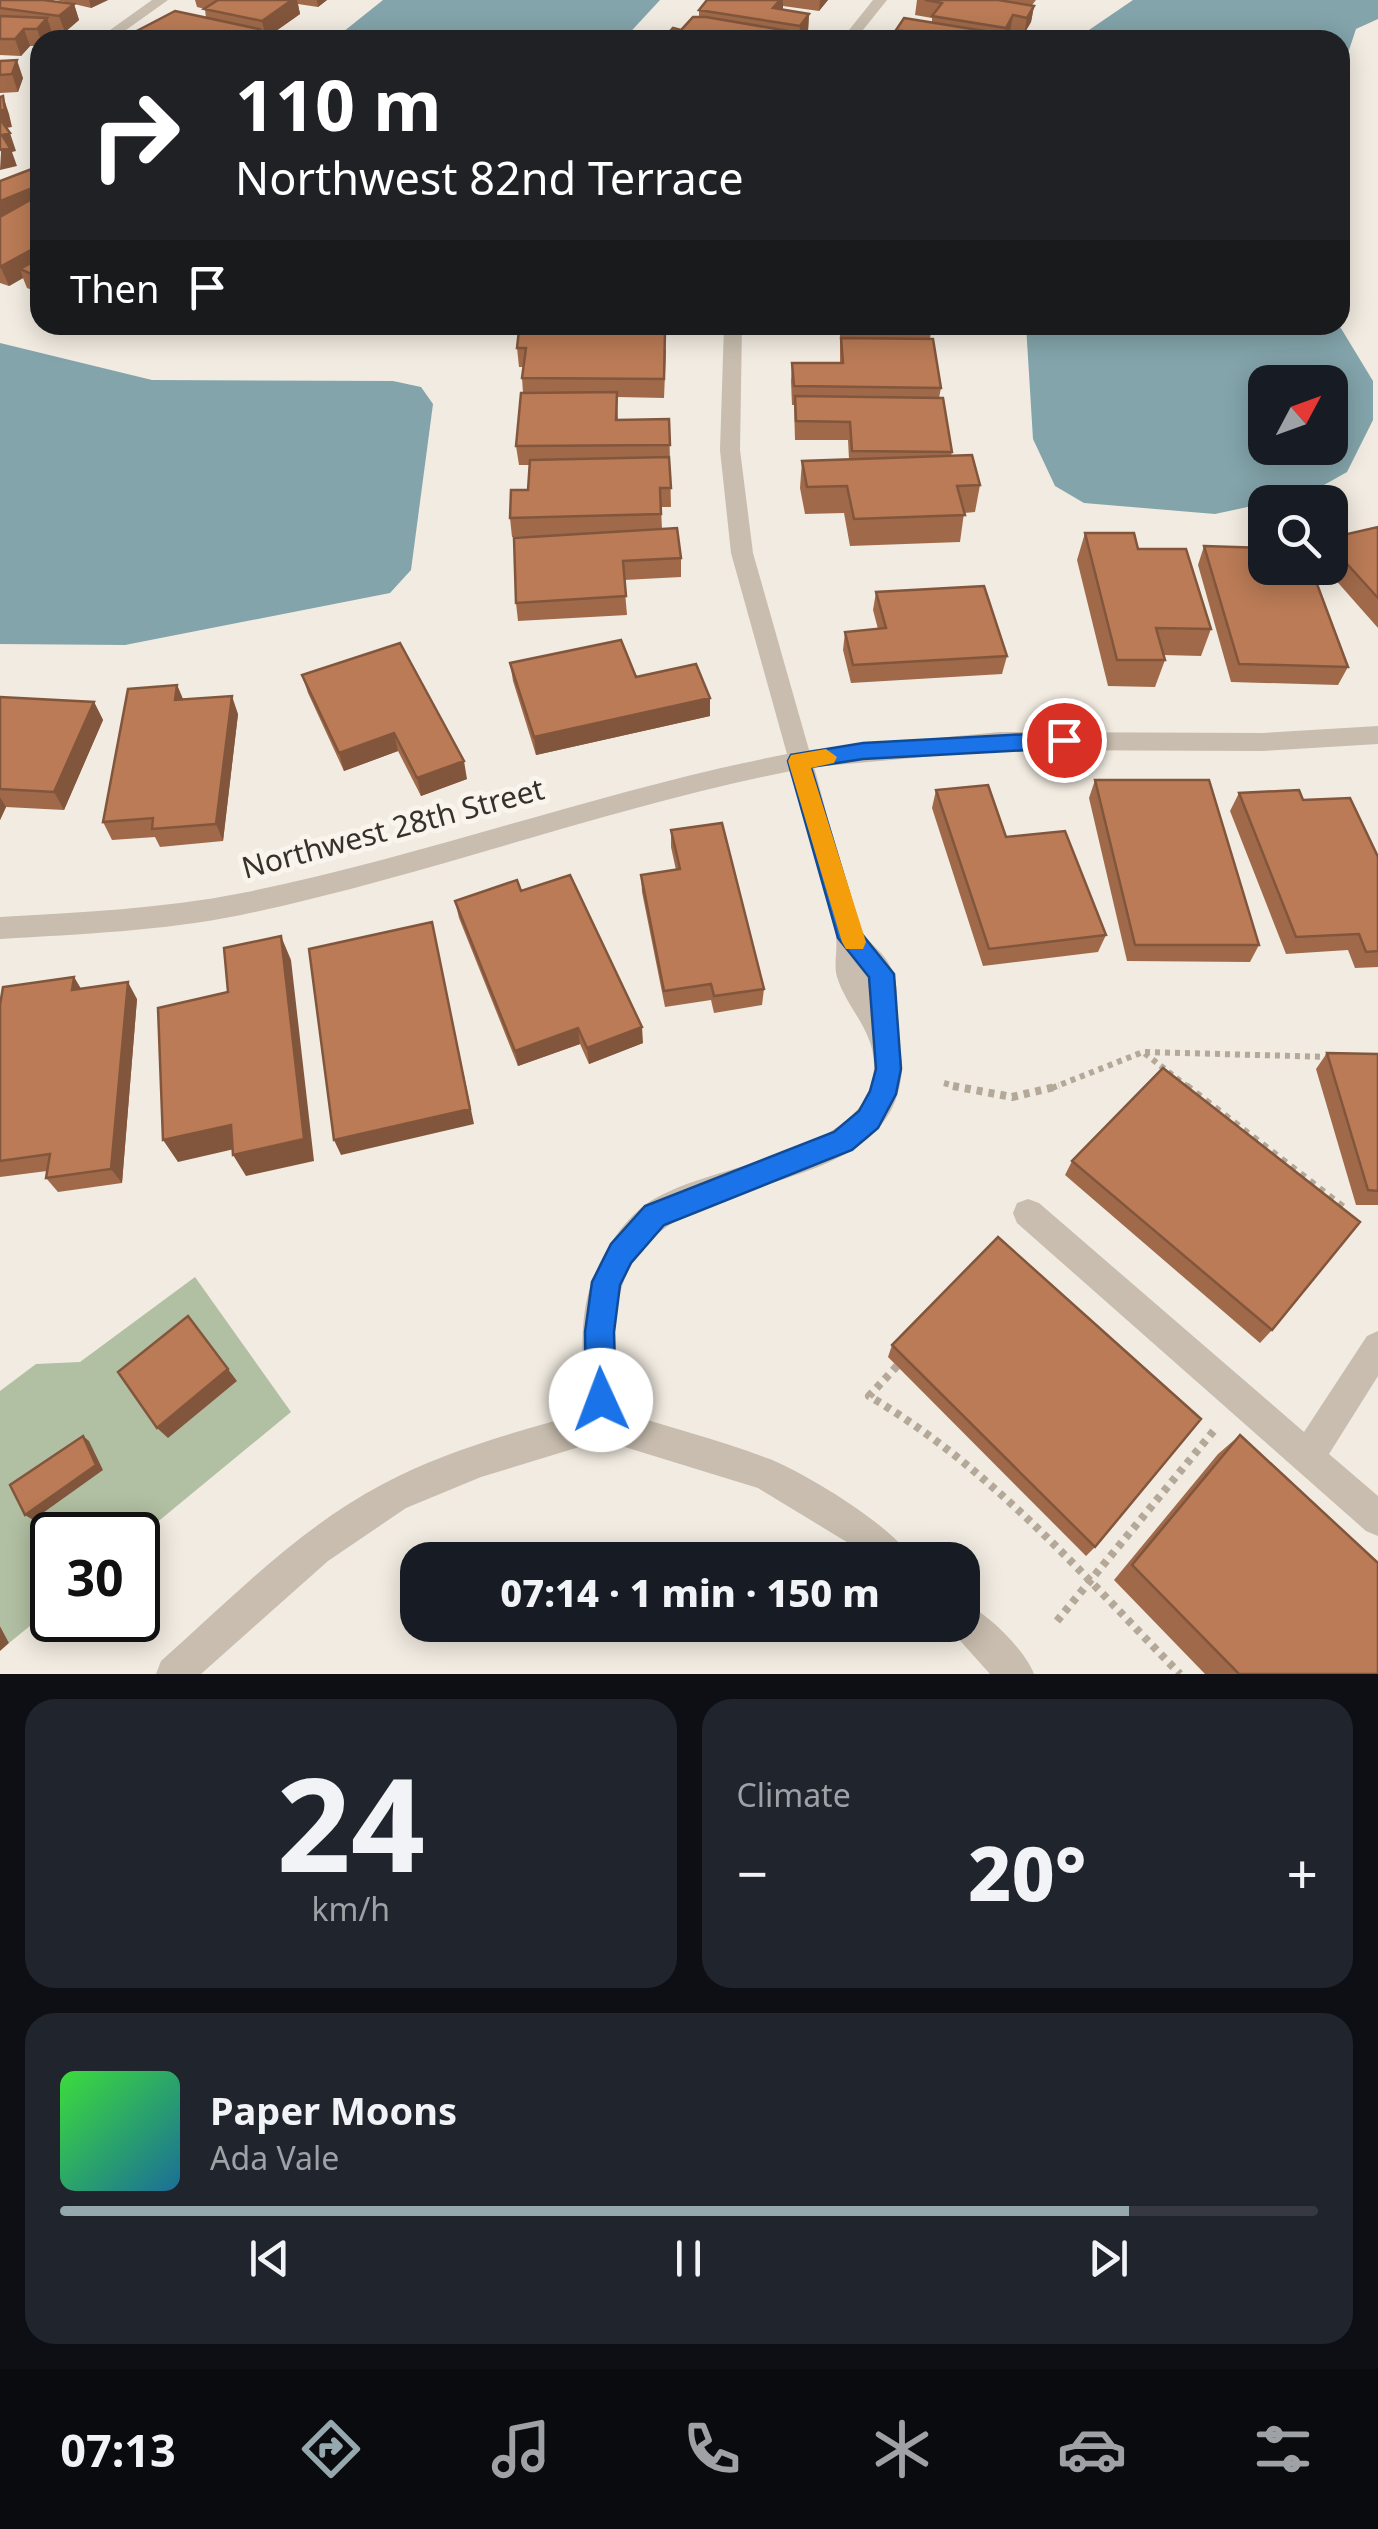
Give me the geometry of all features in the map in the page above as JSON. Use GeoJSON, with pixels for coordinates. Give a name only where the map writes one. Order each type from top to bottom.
{"type":"FeatureCollection","features":[{"type":"Feature","properties":{"kind":"street"},"geometry":{"type":"LineString","coordinates":[[117,30],[161,0]]}},
{"type":"Feature","properties":{"kind":"street"},"geometry":{"type":"LineString","coordinates":[[856,30],[880,0]]}},
{"type":"Feature","properties":{"kind":"street"},"geometry":{"type":"LineString","coordinates":[[602,1423],[599,1332],[606,1282],[621,1254],[654,1216],[843,1141],[869,1119],[883,1094],[888,1069],[882,974],[850,938],[742,553],[730,450],[733,335]]}},
{"type":"Feature","properties":{"kind":"street","name":"Northwest 28th Street"},"geometry":{"type":"LineString","coordinates":[[0,928],[130,919],[238,905],[422,859],[637,794],[863,751],[1064,740],[1309,744],[1378,735]]}},
{"type":"Feature","properties":{"kind":"street"},"geometry":{"type":"LineString","coordinates":[[1028,1213],[1378,1519]]}},
{"type":"Feature","properties":{"kind":"street"},"geometry":{"type":"LineString","coordinates":[[1307,1457],[1378,1347]]}},
{"type":"Feature","properties":{"kind":"street"},"geometry":{"type":"LineString","coordinates":[[174,1674],[295,1567],[367,1511],[436,1476],[602,1423],[766,1474],[873,1542]]}},
{"type":"Feature","properties":{"kind":"street"},"geometry":{"type":"LineString","coordinates":[[980,1638],[1016,1674]]}},
{"type":"Feature","properties":{"kind":"path"},"geometry":{"type":"LineString","coordinates":[[1144,1052],[1345,1209]]}},
{"type":"Feature","properties":{"kind":"path"},"geometry":{"type":"LineString","coordinates":[[944,1083],[992,1096],[1014,1097],[1062,1084],[1095,1067],[1144,1052],[1338,1057]]}},
{"type":"Feature","properties":{"kind":"path"},"geometry":{"type":"LineString","coordinates":[[896,1366],[869,1396],[926,1431],[976,1470],[1180,1674]]}},
{"type":"Feature","properties":{"kind":"path"},"geometry":{"type":"LineString","coordinates":[[1057,1621],[1226,1415]]}},
{"type":"Feature","properties":{"kind":"green space"},"geometry":{"type":"Polygon","coordinates":[[[195,1277],[291,1412],[160,1520],[160,1512],[30,1512],[30,1626],[9,1643],[0,1626],[0,1391],[36,1364],[80,1362],[195,1277]]]}},
{"type":"Feature","properties":{"kind":"water"},"geometry":{"type":"Polygon","coordinates":[[[383,0],[660,0],[632,30],[346,30],[383,0]]]}},
{"type":"Feature","properties":{"kind":"water"},"geometry":{"type":"Polygon","coordinates":[[[1133,0],[1378,0],[1378,19],[1356,29],[1350,47],[1350,30],[1089,30],[1133,0]]]}},
{"type":"Feature","properties":{"kind":"water"},"geometry":{"type":"Polygon","coordinates":[[[1027,335],[1345,335],[1373,381],[1373,420],[1347,472],[1324,485],[1248,485],[1248,507],[1215,514],[1084,503],[1055,486],[1033,439],[1027,335]]]}},
{"type":"Feature","properties":{"kind":"water"},"geometry":{"type":"Polygon","coordinates":[[[0,343],[152,380],[393,381],[421,387],[433,404],[411,570],[390,593],[125,645],[0,644],[0,343]]]}},
{"type":"Feature","properties":{"kind":"building"},"geometry":{"type":"Polygon","coordinates":[[[0,0],[74,4],[59,16],[0,8],[0,0]]]}},
{"type":"Feature","properties":{"kind":"building"},"geometry":{"type":"Polygon","coordinates":[[[218,0],[292,0],[262,21],[204,9],[218,0]]]}},
{"type":"Feature","properties":{"kind":"building"},"geometry":{"type":"Polygon","coordinates":[[[707,0],[780,0],[773,8],[809,14],[800,26],[699,10],[707,0]]]}},
{"type":"Feature","properties":{"kind":"building"},"geometry":{"type":"Polygon","coordinates":[[[925,0],[998,0],[1034,6],[1027,18],[1013,15],[1006,28],[932,16],[942,3],[925,0]]]}},
{"type":"Feature","properties":{"kind":"building"},"geometry":{"type":"Polygon","coordinates":[[[175,11],[259,29],[258,30],[139,30],[175,11]]]}},
{"type":"Feature","properties":{"kind":"building"},"geometry":{"type":"Polygon","coordinates":[[[0,16],[47,18],[37,29],[24,29],[15,39],[0,39],[0,16]]]}},
{"type":"Feature","properties":{"kind":"building"},"geometry":{"type":"Polygon","coordinates":[[[693,17],[706,17],[782,30],[681,30],[693,17]]]}},
{"type":"Feature","properties":{"kind":"building"},"geometry":{"type":"Polygon","coordinates":[[[904,18],[978,30],[896,30],[904,18]]]}},
{"type":"Feature","properties":{"kind":"building"},"geometry":{"type":"Polygon","coordinates":[[[17,60],[12,74],[0,75],[0,61],[17,60]]]}},
{"type":"Feature","properties":{"kind":"building"},"geometry":{"type":"Polygon","coordinates":[[[0,119],[10,133],[2,135],[10,148],[0,150],[0,119]]]}},
{"type":"Feature","properties":{"kind":"building"},"geometry":{"type":"Polygon","coordinates":[[[30,170],[30,189],[0,201],[0,181],[30,170]]]}},
{"type":"Feature","properties":{"kind":"building"},"geometry":{"type":"Polygon","coordinates":[[[30,200],[30,250],[0,267],[0,217],[30,200]]]}},
{"type":"Feature","properties":{"kind":"building"},"geometry":{"type":"Polygon","coordinates":[[[518,335],[665,335],[664,379],[522,378],[526,348],[517,348],[518,335]]]}},
{"type":"Feature","properties":{"kind":"building"},"geometry":{"type":"Polygon","coordinates":[[[841,338],[933,339],[941,388],[794,386],[792,363],[843,363],[841,338]]]}},
{"type":"Feature","properties":{"kind":"building"},"geometry":{"type":"Polygon","coordinates":[[[617,392],[616,420],[669,419],[670,445],[516,446],[521,393],[617,392]]]}},
{"type":"Feature","properties":{"kind":"building"},"geometry":{"type":"Polygon","coordinates":[[[795,396],[943,398],[952,452],[852,451],[850,422],[796,421],[795,396]]]}},
{"type":"Feature","properties":{"kind":"building"},"geometry":{"type":"Polygon","coordinates":[[[972,455],[980,485],[957,486],[965,515],[854,519],[847,486],[807,487],[802,461],[972,455]]]}},
{"type":"Feature","properties":{"kind":"building"},"geometry":{"type":"Polygon","coordinates":[[[669,457],[671,488],[660,488],[661,514],[510,518],[511,490],[528,490],[530,460],[669,457]]]}},
{"type":"Feature","properties":{"kind":"building"},"geometry":{"type":"Polygon","coordinates":[[[1378,527],[1378,598],[1348,565],[1348,534],[1378,527]]]}},
{"type":"Feature","properties":{"kind":"building"},"geometry":{"type":"Polygon","coordinates":[[[677,528],[681,558],[623,561],[626,596],[516,603],[514,538],[677,528]]]}},
{"type":"Feature","properties":{"kind":"building"},"geometry":{"type":"Polygon","coordinates":[[[1085,533],[1134,533],[1138,549],[1186,549],[1211,629],[1156,628],[1165,660],[1117,660],[1085,533]]]}},
{"type":"Feature","properties":{"kind":"building"},"geometry":{"type":"Polygon","coordinates":[[[1204,546],[1248,547],[1248,585],[1317,585],[1348,667],[1239,664],[1204,546]]]}},
{"type":"Feature","properties":{"kind":"building"},"geometry":{"type":"Polygon","coordinates":[[[984,586],[1007,656],[853,665],[845,632],[886,628],[876,592],[984,586]]]}},
{"type":"Feature","properties":{"kind":"building"},"geometry":{"type":"Polygon","coordinates":[[[621,640],[636,677],[696,664],[710,698],[534,737],[510,663],[621,640]]]}},
{"type":"Feature","properties":{"kind":"building"},"geometry":{"type":"Polygon","coordinates":[[[400,643],[464,761],[417,778],[394,733],[339,753],[302,675],[400,643]]]}},
{"type":"Feature","properties":{"kind":"building"},"geometry":{"type":"Polygon","coordinates":[[[177,685],[175,700],[232,696],[216,824],[152,829],[153,818],[103,822],[128,689],[177,685]]]}},
{"type":"Feature","properties":{"kind":"building"},"geometry":{"type":"Polygon","coordinates":[[[0,697],[94,702],[54,792],[0,789],[0,697]]]}},
{"type":"Feature","properties":{"kind":"building"},"geometry":{"type":"Polygon","coordinates":[[[1095,780],[1209,780],[1259,945],[1135,945],[1095,780]]]}},
{"type":"Feature","properties":{"kind":"building"},"geometry":{"type":"Polygon","coordinates":[[[988,785],[1006,837],[1065,831],[1106,935],[989,949],[936,790],[988,785]]]}},
{"type":"Feature","properties":{"kind":"building"},"geometry":{"type":"Polygon","coordinates":[[[1299,790],[1303,800],[1350,798],[1378,857],[1378,951],[1366,952],[1359,934],[1296,937],[1239,793],[1299,790]]]}},
{"type":"Feature","properties":{"kind":"building"},"geometry":{"type":"Polygon","coordinates":[[[722,823],[764,989],[714,996],[711,984],[664,991],[641,875],[680,869],[671,830],[722,823]]]}},
{"type":"Feature","properties":{"kind":"building"},"geometry":{"type":"Polygon","coordinates":[[[570,875],[642,1027],[587,1048],[578,1028],[515,1051],[455,901],[517,880],[521,891],[570,875]]]}},
{"type":"Feature","properties":{"kind":"building"},"geometry":{"type":"Polygon","coordinates":[[[432,922],[470,1109],[334,1140],[309,949],[432,922]]]}},
{"type":"Feature","properties":{"kind":"building"},"geometry":{"type":"Polygon","coordinates":[[[281,936],[304,1139],[233,1155],[231,1125],[163,1140],[158,1008],[228,992],[224,948],[281,936]]]}},
{"type":"Feature","properties":{"kind":"building"},"geometry":{"type":"Polygon","coordinates":[[[74,977],[72,990],[128,982],[111,1169],[46,1178],[50,1154],[0,1161],[0,1005],[3,987],[74,977]]]}},
{"type":"Feature","properties":{"kind":"building"},"geometry":{"type":"Polygon","coordinates":[[[1327,1053],[1378,1054],[1378,1191],[1368,1190],[1327,1053]]]}},
{"type":"Feature","properties":{"kind":"building"},"geometry":{"type":"Polygon","coordinates":[[[1163,1068],[1360,1222],[1272,1330],[1072,1161],[1163,1068]]]}},
{"type":"Feature","properties":{"kind":"building"},"geometry":{"type":"Polygon","coordinates":[[[998,1237],[1201,1419],[1095,1547],[892,1345],[998,1237]]]}},
{"type":"Feature","properties":{"kind":"building"},"geometry":{"type":"Polygon","coordinates":[[[188,1316],[228,1369],[157,1428],[118,1372],[188,1316]]]}},
{"type":"Feature","properties":{"kind":"building"},"geometry":{"type":"Polygon","coordinates":[[[1240,1435],[1378,1563],[1378,1674],[1239,1674],[1132,1565],[1240,1435]]]}},
{"type":"Feature","properties":{"kind":"building"},"geometry":{"type":"Polygon","coordinates":[[[83,1436],[96,1465],[25,1515],[10,1485],[83,1436]]]}},
{"type":"Feature","properties":{"kind":"slow traffic"},"geometry":{"type":"LineString","coordinates":[[826,757],[798,761],[854,942]]}},
{"type":"Feature","properties":{"kind":"route"},"geometry":{"type":"LineString","coordinates":[[601,1400],[599,1332],[606,1282],[621,1254],[654,1216],[843,1141],[869,1119],[883,1094],[888,1069],[882,974],[850,938],[798,761],[863,751],[1064,740]]}}]}
